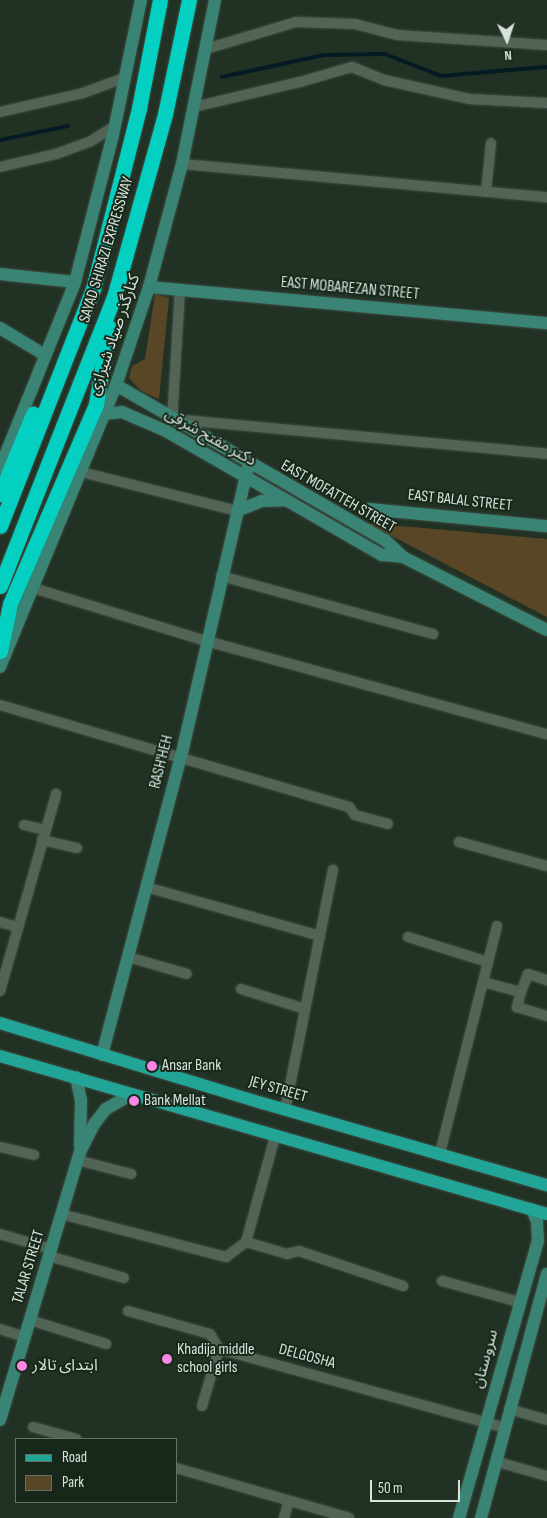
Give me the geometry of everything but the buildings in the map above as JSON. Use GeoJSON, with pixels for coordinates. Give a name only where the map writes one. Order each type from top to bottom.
{"type":"FeatureCollection","features":[{"type":"Feature","properties":{"kind":"highway","name":"SAYAD SHIRAZI EXPRESSWAY"},"geometry":{"type":"LineString","coordinates":[[0,526],[93,289],[139,108],[160,0]]}},
{"type":"Feature","properties":{"kind":"highway","name":"SAYAD SHIRAZI EXPRESSWAY"},"geometry":{"type":"LineString","coordinates":[[0,586],[114,297],[165,114],[188,0]]}},
{"type":"Feature","properties":{"kind":"highway"},"geometry":{"type":"LineString","coordinates":[[0,494],[39,401],[93,289]]}},
{"type":"Feature","properties":{"kind":"highway"},"geometry":{"type":"LineString","coordinates":[[0,651],[10,604],[96,404],[114,297]]}},
{"type":"Feature","properties":{"kind":"main road","name":"JEY STREET"},"geometry":{"type":"LineString","coordinates":[[0,1024],[285,1110],[547,1185]]}},
{"type":"Feature","properties":{"kind":"main road"},"geometry":{"type":"LineString","coordinates":[[0,1056],[275,1137],[547,1214]]}},
{"type":"Feature","properties":{"kind":"street"},"geometry":{"type":"LineString","coordinates":[[0,468],[4,448],[75,282],[115,126],[141,0]]}},
{"type":"Feature","properties":{"kind":"street","name":"کنارگذر صیاد شیرازی"},"geometry":{"type":"LineString","coordinates":[[0,667],[116,385],[149,287],[182,164],[215,0]]}},
{"type":"Feature","properties":{"kind":"street"},"geometry":{"type":"LineString","coordinates":[[206,50],[296,22],[355,24],[397,35],[547,45]]}},
{"type":"Feature","properties":{"kind":"street"},"geometry":{"type":"LineString","coordinates":[[194,107],[300,82],[352,67],[384,80],[469,99],[547,103]]}},
{"type":"Feature","properties":{"kind":"street"},"geometry":{"type":"LineString","coordinates":[[0,112],[83,93],[124,78]]}},
{"type":"Feature","properties":{"kind":"street"},"geometry":{"type":"LineString","coordinates":[[0,167],[56,154],[92,141],[115,126]]}},
{"type":"Feature","properties":{"kind":"street"},"geometry":{"type":"LineString","coordinates":[[486,192],[491,143]]}},
{"type":"Feature","properties":{"kind":"street"},"geometry":{"type":"LineString","coordinates":[[182,164],[547,197]]}},
{"type":"Feature","properties":{"kind":"street"},"geometry":{"type":"LineString","coordinates":[[0,274],[75,282]]}},
{"type":"Feature","properties":{"kind":"street","name":"EAST MOBAREZAN STREET"},"geometry":{"type":"LineString","coordinates":[[149,287],[547,324]]}},
{"type":"Feature","properties":{"kind":"street"},"geometry":{"type":"LineString","coordinates":[[166,431],[172,419],[180,290]]}},
{"type":"Feature","properties":{"kind":"street"},"geometry":{"type":"LineString","coordinates":[[0,328],[45,355]]}},
{"type":"Feature","properties":{"kind":"street","name":"EAST MOFATTEH STREET"},"geometry":{"type":"LineString","coordinates":[[116,385],[172,419],[247,469],[386,540],[403,558],[547,630]]}},
{"type":"Feature","properties":{"kind":"street","name":"دکتر مفتح شرقی"},"geometry":{"type":"LineString","coordinates":[[104,414],[122,412],[247,469],[286,500],[382,555],[403,558]]}},
{"type":"Feature","properties":{"kind":"street"},"geometry":{"type":"LineString","coordinates":[[172,419],[547,454]]}},
{"type":"Feature","properties":{"kind":"street","name":"RASH'HEH"},"geometry":{"type":"LineString","coordinates":[[102,1054],[180,757],[247,469]]}},
{"type":"Feature","properties":{"kind":"street"},"geometry":{"type":"LineString","coordinates":[[81,472],[237,511],[262,500],[286,500]]}},
{"type":"Feature","properties":{"kind":"street","name":"EAST BALAL STREET"},"geometry":{"type":"LineString","coordinates":[[369,509],[547,526]]}},
{"type":"Feature","properties":{"kind":"street"},"geometry":{"type":"LineString","coordinates":[[221,576],[433,634]]}},
{"type":"Feature","properties":{"kind":"street"},"geometry":{"type":"LineString","coordinates":[[33,588],[206,641],[547,734]]}},
{"type":"Feature","properties":{"kind":"street"},"geometry":{"type":"LineString","coordinates":[[0,705],[349,807],[355,815],[388,824]]}},
{"type":"Feature","properties":{"kind":"street"},"geometry":{"type":"LineString","coordinates":[[0,991],[56,794]]}},
{"type":"Feature","properties":{"kind":"street"},"geometry":{"type":"LineString","coordinates":[[24,826],[77,848]]}},
{"type":"Feature","properties":{"kind":"street"},"geometry":{"type":"LineString","coordinates":[[459,842],[547,866]]}},
{"type":"Feature","properties":{"kind":"street"},"geometry":{"type":"LineString","coordinates":[[285,1110],[332,870]]}},
{"type":"Feature","properties":{"kind":"street"},"geometry":{"type":"LineString","coordinates":[[146,886],[320,936]]}},
{"type":"Feature","properties":{"kind":"street"},"geometry":{"type":"LineString","coordinates":[[0,922],[18,927]]}},
{"type":"Feature","properties":{"kind":"street"},"geometry":{"type":"LineString","coordinates":[[440,1153],[496,926]]}},
{"type":"Feature","properties":{"kind":"street"},"geometry":{"type":"LineString","coordinates":[[408,937],[488,962]]}},
{"type":"Feature","properties":{"kind":"street"},"geometry":{"type":"LineString","coordinates":[[128,957],[187,974]]}},
{"type":"Feature","properties":{"kind":"street"},"geometry":{"type":"LineString","coordinates":[[547,980],[528,974],[517,1007],[547,1016]]}},
{"type":"Feature","properties":{"kind":"street"},"geometry":{"type":"LineString","coordinates":[[483,982],[521,992]]}},
{"type":"Feature","properties":{"kind":"street"},"geometry":{"type":"LineString","coordinates":[[241,989],[305,1009]]}},
{"type":"Feature","properties":{"kind":"street"},"geometry":{"type":"LineString","coordinates":[[76,1077],[81,1100],[79,1156]]}},
{"type":"Feature","properties":{"kind":"street"},"geometry":{"type":"LineString","coordinates":[[79,1156],[95,1123],[106,1109],[132,1094]]}},
{"type":"Feature","properties":{"kind":"street"},"geometry":{"type":"LineString","coordinates":[[61,1214],[226,1257],[246,1242],[275,1137]]}},
{"type":"Feature","properties":{"kind":"street"},"geometry":{"type":"LineString","coordinates":[[0,1148],[34,1155]]}},
{"type":"Feature","properties":{"kind":"street"},"geometry":{"type":"LineString","coordinates":[[79,1156],[131,1174]]}},
{"type":"Feature","properties":{"kind":"street","name":"TALAR STREET"},"geometry":{"type":"LineString","coordinates":[[0,1418],[79,1156]]}},
{"type":"Feature","properties":{"kind":"street","name":"سروستان"},"geometry":{"type":"LineString","coordinates":[[459,1518],[538,1240],[537,1221],[532,1210]]}},
{"type":"Feature","properties":{"kind":"street"},"geometry":{"type":"LineString","coordinates":[[0,1234],[124,1278]]}},
{"type":"Feature","properties":{"kind":"street"},"geometry":{"type":"LineString","coordinates":[[246,1242],[287,1254],[299,1251],[403,1286]]}},
{"type":"Feature","properties":{"kind":"street"},"geometry":{"type":"LineString","coordinates":[[481,1518],[498,1462],[509,1409],[543,1310],[547,1274]]}},
{"type":"Feature","properties":{"kind":"street"},"geometry":{"type":"LineString","coordinates":[[442,1282],[519,1302]]}},
{"type":"Feature","properties":{"kind":"street"},"geometry":{"type":"LineString","coordinates":[[128,1311],[210,1334],[219,1349],[202,1406]]}},
{"type":"Feature","properties":{"kind":"street"},"geometry":{"type":"LineString","coordinates":[[30,1320],[106,1344]]}},
{"type":"Feature","properties":{"kind":"street"},"geometry":{"type":"LineString","coordinates":[[0,1328],[25,1337]]}},
{"type":"Feature","properties":{"kind":"street","name":"DELGOSHA"},"geometry":{"type":"LineString","coordinates":[[219,1349],[505,1428]]}},
{"type":"Feature","properties":{"kind":"street"},"geometry":{"type":"LineString","coordinates":[[509,1409],[547,1420]]}},
{"type":"Feature","properties":{"kind":"street"},"geometry":{"type":"LineString","coordinates":[[33,1427],[72,1438]]}},
{"type":"Feature","properties":{"kind":"street"},"geometry":{"type":"LineString","coordinates":[[498,1462],[547,1476]]}},
{"type":"Feature","properties":{"kind":"street"},"geometry":{"type":"LineString","coordinates":[[178,1469],[349,1518]]}},
{"type":"Feature","properties":{"kind":"street"},"geometry":{"type":"LineString","coordinates":[[284,1518],[289,1501]]}},
{"type":"Feature","properties":{"kind":"green space"},"geometry":{"type":"Polygon","coordinates":[[[155,294],[169,298],[159,399],[141,391],[129,378],[132,366],[145,359],[155,294]]]}},
{"type":"Feature","properties":{"kind":"green space"},"geometry":{"type":"Polygon","coordinates":[[[367,523],[547,539],[547,617],[367,523]]]}},
{"type":"Feature","properties":{"kind":"waterway"},"geometry":{"type":"LineString","coordinates":[[222,77],[324,55],[385,54],[441,76],[547,67]]}},
{"type":"Feature","properties":{"kind":"waterway"},"geometry":{"type":"LineString","coordinates":[[0,140],[68,126]]}},
{"type":"Feature","properties":{"kind":"place","name":"Ansar Bank"},"geometry":{"type":"Point","coordinates":[152,1066]}},
{"type":"Feature","properties":{"kind":"place","name":"Bank Mellat"},"geometry":{"type":"Point","coordinates":[134,1101]}},
{"type":"Feature","properties":{"kind":"place","name":"Khadija middle school girls"},"geometry":{"type":"Point","coordinates":[167,1359]}},
{"type":"Feature","properties":{"kind":"place","name":"ابتدای تالار"},"geometry":{"type":"Point","coordinates":[22,1366]}}]}
